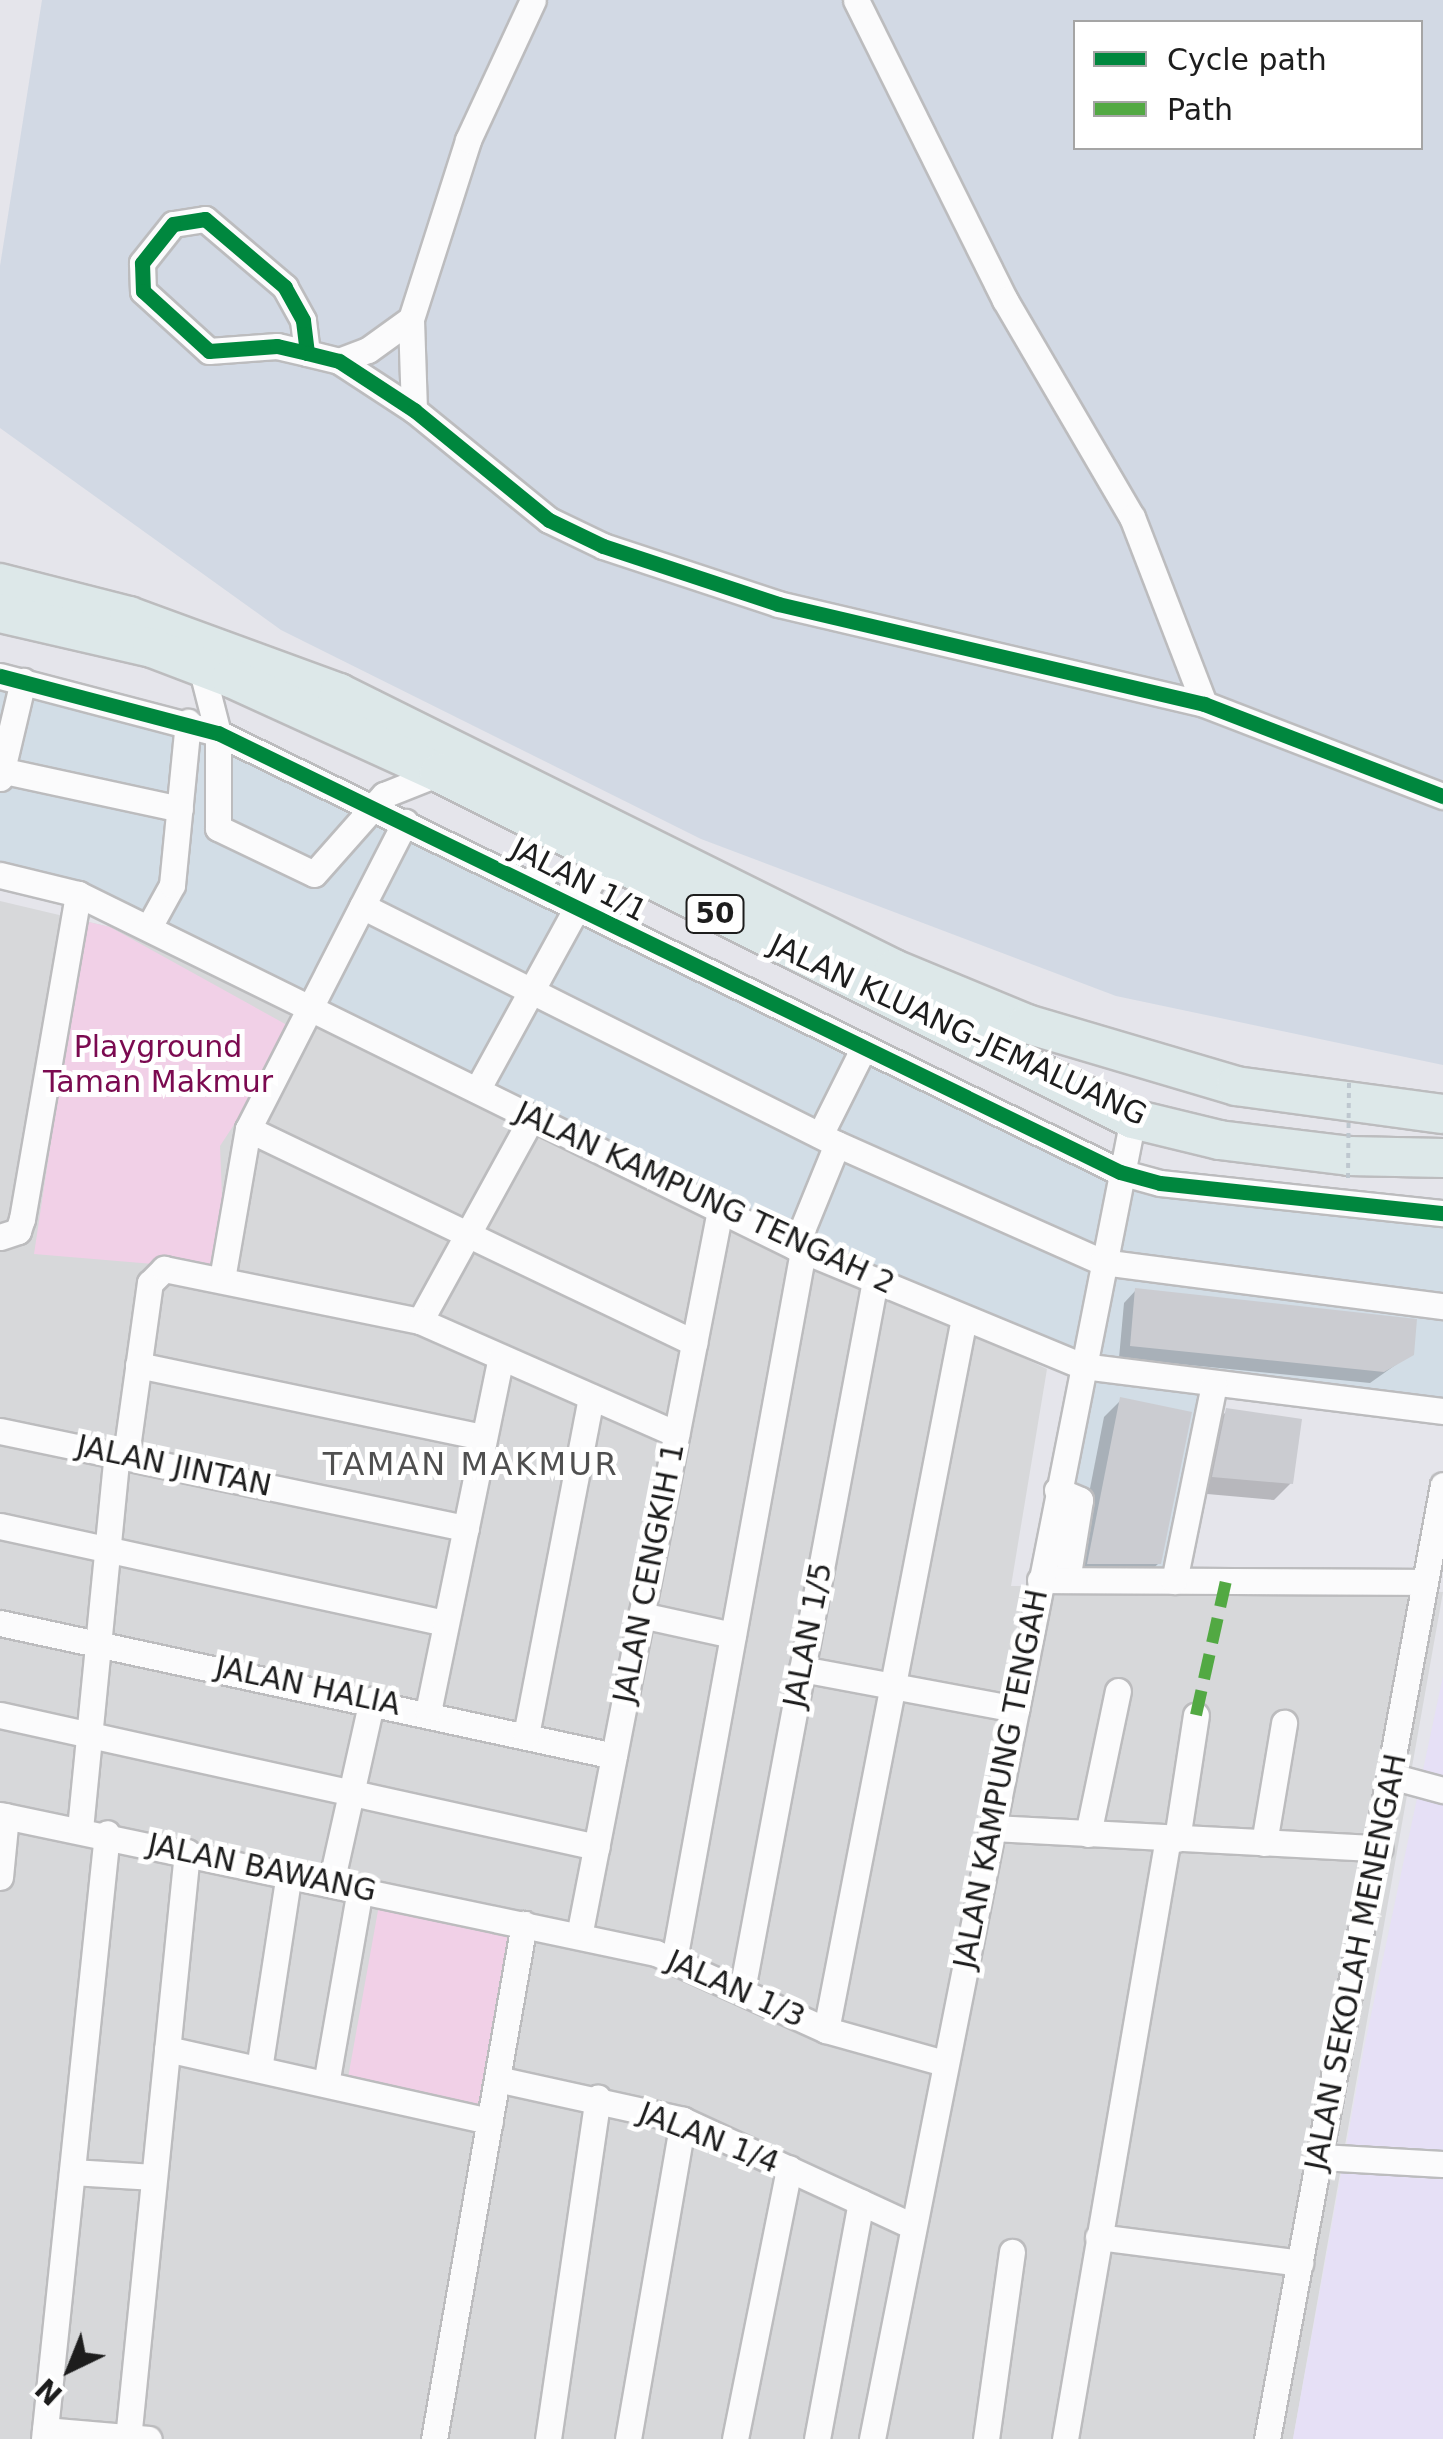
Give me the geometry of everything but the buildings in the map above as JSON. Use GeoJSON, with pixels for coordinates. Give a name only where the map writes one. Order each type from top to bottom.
{"type":"FeatureCollection","features":[{"type":"Feature","properties":{"kind":"highway","name":"JALAN KLUANG-JEMALUANG"},"geometry":{"type":"LineString","coordinates":[[0,583],[129,616],[339,692],[894,969],[1027,1024],[1236,1086],[1443,1114]]}},
{"type":"Feature","properties":{"kind":"highway","name":"JALAN KLUANG-JEMALUANG"},"geometry":{"type":"LineString","coordinates":[[0,613],[152,648],[439,773],[1133,1119],[1219,1140],[1436,1163]]}},
{"type":"Feature","properties":{"kind":"street"},"geometry":{"type":"LineString","coordinates":[[414,410],[411,318],[468,140],[533,0]]}},
{"type":"Feature","properties":{"kind":"street"},"geometry":{"type":"LineString","coordinates":[[856,0],[1004,300],[1132,518],[1204,704]]}},
{"type":"Feature","properties":{"kind":"street"},"geometry":{"type":"LineString","coordinates":[[307,354],[303,320],[285,286],[204,219],[173,224],[142,263],[142,292],[208,351],[251,344],[339,360],[414,410],[492,480],[549,520],[603,546],[796,608],[1204,704],[1443,796]]}},
{"type":"Feature","properties":{"kind":"street"},"geometry":{"type":"LineString","coordinates":[[339,360],[368,350],[411,318]]}},
{"type":"Feature","properties":{"kind":"street"},"geometry":{"type":"LineString","coordinates":[[201,667],[218,732],[218,828],[314,874],[372,807],[392,790],[439,773]]}},
{"type":"Feature","properties":{"kind":"street"},"geometry":{"type":"LineString","coordinates":[[12,678],[1,773],[180,809]]}},
{"type":"Feature","properties":{"kind":"street","name":"JALAN 1/1"},"geometry":{"type":"LineString","coordinates":[[12,678],[218,732],[862,1052],[1120,1172],[1160,1183],[1443,1213]]}},
{"type":"Feature","properties":{"kind":"street"},"geometry":{"type":"LineString","coordinates":[[149,927],[172,885],[188,722]]}},
{"type":"Feature","properties":{"kind":"street"},"geometry":{"type":"LineString","coordinates":[[222,1279],[248,1129],[314,1009],[404,822]]}},
{"type":"Feature","properties":{"kind":"street"},"geometry":{"type":"LineString","coordinates":[[477,1090],[604,858]]}},
{"type":"Feature","properties":{"kind":"street","name":"JALAN KAMPUNG TENGAH 2"},"geometry":{"type":"LineString","coordinates":[[0,875],[78,894],[799,1249],[1082,1366],[1443,1411]]}},
{"type":"Feature","properties":{"kind":"street"},"geometry":{"type":"LineString","coordinates":[[0,1237],[18,1231],[22,1219],[78,894]]}},
{"type":"Feature","properties":{"kind":"street"},"geometry":{"type":"LineString","coordinates":[[362,906],[828,1139],[1102,1262],[1443,1306]]}},
{"type":"Feature","properties":{"kind":"street"},"geometry":{"type":"LineString","coordinates":[[674,1960],[799,1249],[828,1139],[862,1052]]}},
{"type":"Feature","properties":{"kind":"street"},"geometry":{"type":"LineString","coordinates":[[420,1322],[532,1117]]}},
{"type":"Feature","properties":{"kind":"street","name":"JALAN KAMPUNG TENGAH"},"geometry":{"type":"LineString","coordinates":[[872,2439],[1133,1119]]}},
{"type":"Feature","properties":{"kind":"street"},"geometry":{"type":"LineString","coordinates":[[248,1129],[694,1343]]}},
{"type":"Feature","properties":{"kind":"street","name":"JALAN CENGKIH 1"},"geometry":{"type":"LineString","coordinates":[[579,1936],[720,1210]]}},
{"type":"Feature","properties":{"kind":"street"},"geometry":{"type":"LineString","coordinates":[[80,1829],[108,1545],[150,1283],[157,1271],[222,1279],[420,1322],[676,1434]]}},
{"type":"Feature","properties":{"kind":"street","name":"JALAN 1/5"},"geometry":{"type":"LineString","coordinates":[[742,1990],[875,1280]]}},
{"type":"Feature","properties":{"kind":"street"},"geometry":{"type":"LineString","coordinates":[[826,2030],[964,1318]]}},
{"type":"Feature","properties":{"kind":"street"},"geometry":{"type":"LineString","coordinates":[[428,1712],[501,1358]]}},
{"type":"Feature","properties":{"kind":"street"},"geometry":{"type":"LineString","coordinates":[[138,1365],[484,1436]]}},
{"type":"Feature","properties":{"kind":"street"},"geometry":{"type":"LineString","coordinates":[[1174,1581],[1214,1384]]}},
{"type":"Feature","properties":{"kind":"street"},"geometry":{"type":"LineString","coordinates":[[526,1734],[591,1397]]}},
{"type":"Feature","properties":{"kind":"street","name":"JALAN JINTAN"},"geometry":{"type":"LineString","coordinates":[[0,1430],[466,1528]]}},
{"type":"Feature","properties":{"kind":"street","name":"JALAN SEKOLAH MENENGAH"},"geometry":{"type":"LineString","coordinates":[[1267,2439],[1443,1485]]}},
{"type":"Feature","properties":{"kind":"street"},"geometry":{"type":"LineString","coordinates":[[1057,1490],[1080,1500],[1067,1580]]}},
{"type":"Feature","properties":{"kind":"street"},"geometry":{"type":"LineString","coordinates":[[0,1526],[108,1545],[446,1623]]}},
{"type":"Feature","properties":{"kind":"street"},"geometry":{"type":"LineString","coordinates":[[1040,1580],[1425,1582]]}},
{"type":"Feature","properties":{"kind":"street"},"geometry":{"type":"LineString","coordinates":[[641,1616],[733,1634]]}},
{"type":"Feature","properties":{"kind":"street","name":"JALAN HALIA"},"geometry":{"type":"LineString","coordinates":[[0,1623],[428,1712],[614,1756]]}},
{"type":"Feature","properties":{"kind":"street"},"geometry":{"type":"LineString","coordinates":[[802,1669],[1016,1709]]}},
{"type":"Feature","properties":{"kind":"street"},"geometry":{"type":"LineString","coordinates":[[1088,1834],[1118,1691]]}},
{"type":"Feature","properties":{"kind":"street"},"geometry":{"type":"LineString","coordinates":[[332,1884],[372,1700]]}},
{"type":"Feature","properties":{"kind":"street"},"geometry":{"type":"LineString","coordinates":[[0,1715],[596,1847]]}},
{"type":"Feature","properties":{"kind":"street"},"geometry":{"type":"LineString","coordinates":[[1065,2439],[1098,2237],[1196,1715]]}},
{"type":"Feature","properties":{"kind":"street"},"geometry":{"type":"LineString","coordinates":[[1264,1843],[1284,1723]]}},
{"type":"Feature","properties":{"kind":"street"},"geometry":{"type":"LineString","coordinates":[[1391,1776],[1443,1790]]}},
{"type":"Feature","properties":{"kind":"street"},"geometry":{"type":"LineString","coordinates":[[0,1877],[3,1815]]}},
{"type":"Feature","properties":{"kind":"street","name":"JALAN BAWANG"},"geometry":{"type":"LineString","coordinates":[[3,1815],[524,1924]]}},
{"type":"Feature","properties":{"kind":"street"},"geometry":{"type":"LineString","coordinates":[[991,1828],[1379,1848]]}},
{"type":"Feature","properties":{"kind":"street"},"geometry":{"type":"LineString","coordinates":[[107,1834],[45,2434],[149,2439]]}},
{"type":"Feature","properties":{"kind":"street"},"geometry":{"type":"LineString","coordinates":[[128,2439],[187,1852]]}},
{"type":"Feature","properties":{"kind":"street"},"geometry":{"type":"LineString","coordinates":[[259,2069],[289,1874]]}},
{"type":"Feature","properties":{"kind":"street"},"geometry":{"type":"LineString","coordinates":[[326,2084],[360,1889]]}},
{"type":"Feature","properties":{"kind":"street"},"geometry":{"type":"LineString","coordinates":[[434,2439],[524,1924]]}},
{"type":"Feature","properties":{"kind":"street","name":"JALAN 1/3"},"geometry":{"type":"LineString","coordinates":[[524,1924],[674,1960],[826,2030],[944,2063]]}},
{"type":"Feature","properties":{"kind":"street"},"geometry":{"type":"LineString","coordinates":[[167,2049],[490,2121]]}},
{"type":"Feature","properties":{"kind":"street","name":"JALAN 1/4"},"geometry":{"type":"LineString","coordinates":[[497,2079],[598,2098],[683,2120],[912,2226]]}},
{"type":"Feature","properties":{"kind":"street"},"geometry":{"type":"LineString","coordinates":[[548,2439],[598,2098]]}},
{"type":"Feature","properties":{"kind":"street"},"geometry":{"type":"LineString","coordinates":[[628,2439],[683,2120]]}},
{"type":"Feature","properties":{"kind":"street"},"geometry":{"type":"LineString","coordinates":[[1320,2157],[1443,2164]]}},
{"type":"Feature","properties":{"kind":"street"},"geometry":{"type":"LineString","coordinates":[[735,2439],[788,2168]]}},
{"type":"Feature","properties":{"kind":"street"},"geometry":{"type":"LineString","coordinates":[[72,2172],[154,2177]]}},
{"type":"Feature","properties":{"kind":"street"},"geometry":{"type":"LineString","coordinates":[[817,2439],[861,2202]]}},
{"type":"Feature","properties":{"kind":"street"},"geometry":{"type":"LineString","coordinates":[[1098,2237],[1300,2264]]}},
{"type":"Feature","properties":{"kind":"street"},"geometry":{"type":"LineString","coordinates":[[986,2439],[1012,2252]]}},
{"type":"Feature","properties":{"kind":"path"},"geometry":{"type":"LineString","coordinates":[[1348,1178],[1349,1078]]}},
{"type":"Feature","properties":{"kind":"shaded area"},"geometry":{"type":"Polygon","coordinates":[[[42,0],[1443,0],[1443,1065],[1116,996],[701,839],[281,630],[0,428],[0,266],[42,0]]]}},
{"type":"Feature","properties":{"kind":"shaded area"},"geometry":{"type":"Polygon","coordinates":[[[0,668],[175,711],[1111,1161],[1163,1177],[1443,1206],[1443,1419],[1217,1392],[1181,1572],[1055,1573],[1095,1361],[793,1238],[0,868],[0,668]]]}},
{"type":"Feature","properties":{"kind":"shaded area"},"geometry":{"type":"Polygon","coordinates":[[[0,901],[110,927],[1047,1369],[1011,1586],[1443,1592],[1293,2439],[0,2439],[0,901]]]}},
{"type":"Feature","properties":{"kind":"shaded area"},"geometry":{"type":"Polygon","coordinates":[[[1443,1676],[1443,2439],[1293,2439],[1363,2053],[1443,1676]]]}},
{"type":"Feature","properties":{"kind":"green space","name":"Playground Taman Makmur"},"geometry":{"type":"Polygon","coordinates":[[[84,921],[110,927],[296,1030],[220,1146],[225,1270],[34,1254],[84,921]]]}},
{"type":"Feature","properties":{"kind":"green space"},"geometry":{"type":"Polygon","coordinates":[[[379,1905],[519,1933],[484,2105],[348,2078],[379,1905]]]}},
{"type":"Feature","properties":{"kind":"marked path"},"geometry":{"type":"LineString","coordinates":[[1196,1715],[1226,1581]]}},
{"type":"Feature","properties":{"kind":"cycle path"},"geometry":{"type":"LineString","coordinates":[[307,353],[303,320],[285,287],[205,219],[173,224],[142,263],[143,291],[209,351],[277,346],[339,361],[414,410],[549,520],[603,546],[778,604],[1204,704],[1443,796]]}},
{"type":"Feature","properties":{"kind":"cycle path"},"geometry":{"type":"LineString","coordinates":[[0,676],[218,733],[1120,1172],[1160,1183],[1443,1213]]}},
{"type":"Feature","properties":{"kind":"district","name":"TAMAN MAKMUR"},"geometry":{"type":"Point","coordinates":[471,1464]}}]}
